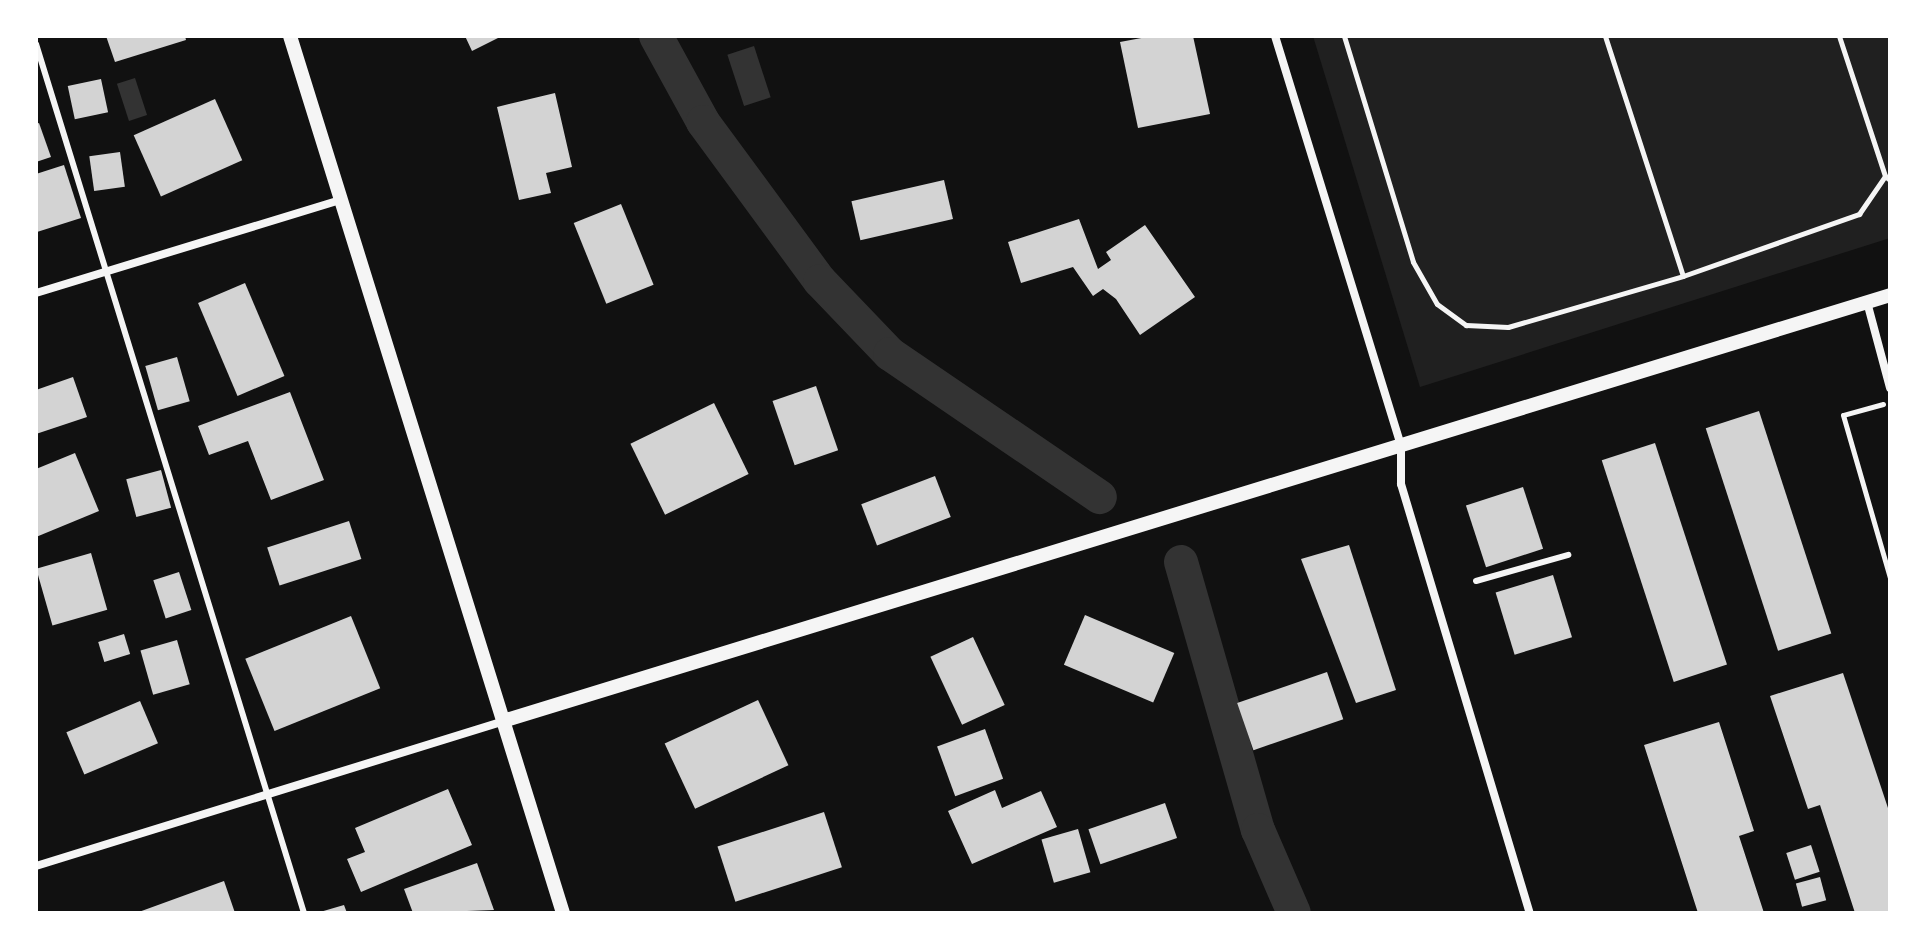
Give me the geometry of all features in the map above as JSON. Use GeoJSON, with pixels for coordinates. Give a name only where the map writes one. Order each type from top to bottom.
{"type":"FeatureCollection","features":[{"type":"Feature","properties":{"kind":"street"},"geometry":{"type":"LineString","coordinates":[[290,36],[563,913]]}},
{"type":"Feature","properties":{"kind":"street"},"geometry":{"type":"LineString","coordinates":[[1275,36],[1401,446],[1401,484],[1530,913]]}},
{"type":"Feature","properties":{"kind":"street"},"geometry":{"type":"LineString","coordinates":[[36,293],[341,200]]}},
{"type":"Feature","properties":{"kind":"street"},"geometry":{"type":"LineString","coordinates":[[36,866],[1890,295]]}},
{"type":"Feature","properties":{"kind":"street"},"geometry":{"type":"LineString","coordinates":[[1867,302],[1890,388]]}},
{"type":"Feature","properties":{"kind":"lane"},"geometry":{"type":"LineString","coordinates":[[36,44],[304,913]]}},
{"type":"Feature","properties":{"kind":"lane"},"geometry":{"type":"LineString","coordinates":[[1476,581],[1568,555]]}},
{"type":"Feature","properties":{"kind":"path"},"geometry":{"type":"LineString","coordinates":[[1344,36],[1413,262],[1447,311],[1466,325],[1508,327],[1683,276],[1859,214],[1888,178],[1839,36]]}},
{"type":"Feature","properties":{"kind":"path"},"geometry":{"type":"LineString","coordinates":[[1605,36],[1683,276]]}},
{"type":"Feature","properties":{"kind":"path"},"geometry":{"type":"LineString","coordinates":[[1890,402],[1843,415],[1890,578]]}},
{"type":"Feature","properties":{"kind":"shaded area"},"geometry":{"type":"Polygon","coordinates":[[[1313,36],[1890,36],[1890,238],[1420,387],[1313,36]]]}},
{"type":"Feature","properties":{"kind":"shaded area"},"geometry":{"type":"Polygon","coordinates":[[[754,46],[771,97],[744,106],[727,55],[754,46]]]}},
{"type":"Feature","properties":{"kind":"shaded area"},"geometry":{"type":"Polygon","coordinates":[[[135,78],[147,115],[129,121],[117,84],[135,78]]]}},
{"type":"Feature","properties":{"kind":"building"},"geometry":{"type":"Polygon","coordinates":[[[106,36],[185,36],[186,40],[115,62],[106,36]]]}},
{"type":"Feature","properties":{"kind":"building"},"geometry":{"type":"Polygon","coordinates":[[[465,36],[502,36],[472,51],[465,36]]]}},
{"type":"Feature","properties":{"kind":"building"},"geometry":{"type":"Polygon","coordinates":[[[1152,36],[1193,36],[1210,114],[1138,128],[1120,42],[1152,36]]]}},
{"type":"Feature","properties":{"kind":"building"},"geometry":{"type":"Polygon","coordinates":[[[101,79],[108,112],[75,119],[68,86],[101,79]]]}},
{"type":"Feature","properties":{"kind":"building"},"geometry":{"type":"Polygon","coordinates":[[[555,93],[572,167],[546,173],[551,193],[519,200],[497,107],[555,93]]]}},
{"type":"Feature","properties":{"kind":"building"},"geometry":{"type":"Polygon","coordinates":[[[215,99],[242,160],[161,196],[134,135],[215,99]]]}},
{"type":"Feature","properties":{"kind":"building"},"geometry":{"type":"Polygon","coordinates":[[[39,123],[51,157],[36,162],[36,124],[39,123]]]}},
{"type":"Feature","properties":{"kind":"building"},"geometry":{"type":"Polygon","coordinates":[[[120,152],[125,187],[94,191],[89,156],[120,152]]]}},
{"type":"Feature","properties":{"kind":"building"},"geometry":{"type":"Polygon","coordinates":[[[64,165],[81,218],[37,232],[36,174],[64,165]]]}},
{"type":"Feature","properties":{"kind":"building"},"geometry":{"type":"Polygon","coordinates":[[[944,180],[953,219],[860,240],[851,201],[944,180]]]}},
{"type":"Feature","properties":{"kind":"building"},"geometry":{"type":"Polygon","coordinates":[[[621,204],[654,285],[606,304],[574,223],[621,204]]]}},
{"type":"Feature","properties":{"kind":"building"},"geometry":{"type":"Polygon","coordinates":[[[1079,219],[1098,269],[1111,260],[1106,252],[1145,225],[1195,297],[1140,335],[1116,299],[1103,289],[1093,296],[1073,267],[1021,283],[1008,242],[1079,219]]]}},
{"type":"Feature","properties":{"kind":"building"},"geometry":{"type":"Polygon","coordinates":[[[245,283],[284,376],[238,396],[198,303],[245,283]]]}},
{"type":"Feature","properties":{"kind":"building"},"geometry":{"type":"Polygon","coordinates":[[[177,357],[190,401],[158,410],[145,366],[177,357]]]}},
{"type":"Feature","properties":{"kind":"building"},"geometry":{"type":"Polygon","coordinates":[[[73,377],[87,417],[36,434],[36,390],[73,377]]]}},
{"type":"Feature","properties":{"kind":"building"},"geometry":{"type":"Polygon","coordinates":[[[816,386],[838,450],[795,465],[773,401],[816,386]]]}},
{"type":"Feature","properties":{"kind":"building"},"geometry":{"type":"Polygon","coordinates":[[[290,392],[324,480],[271,500],[248,441],[209,455],[198,426],[290,392]]]}},
{"type":"Feature","properties":{"kind":"building"},"geometry":{"type":"Polygon","coordinates":[[[714,403],[749,474],[665,515],[630,444],[714,403]]]}},
{"type":"Feature","properties":{"kind":"building"},"geometry":{"type":"Polygon","coordinates":[[[1759,411],[1831,634],[1778,651],[1706,428],[1759,411]]]}},
{"type":"Feature","properties":{"kind":"building"},"geometry":{"type":"Polygon","coordinates":[[[1655,443],[1727,665],[1674,682],[1602,460],[1655,443]]]}},
{"type":"Feature","properties":{"kind":"building"},"geometry":{"type":"Polygon","coordinates":[[[75,453],[99,511],[36,537],[36,469],[75,453]]]}},
{"type":"Feature","properties":{"kind":"building"},"geometry":{"type":"Polygon","coordinates":[[[161,470],[171,508],[136,517],[126,479],[161,470]]]}},
{"type":"Feature","properties":{"kind":"building"},"geometry":{"type":"Polygon","coordinates":[[[935,476],[951,517],[877,545],[861,504],[935,476]]]}},
{"type":"Feature","properties":{"kind":"building"},"geometry":{"type":"Polygon","coordinates":[[[1523,487],[1543,549],[1486,567],[1466,506],[1523,487]]]}},
{"type":"Feature","properties":{"kind":"building"},"geometry":{"type":"Polygon","coordinates":[[[349,521],[361,559],[280,586],[267,548],[349,521]]]}},
{"type":"Feature","properties":{"kind":"building"},"geometry":{"type":"Polygon","coordinates":[[[1349,545],[1396,690],[1356,703],[1301,559],[1349,545]]]}},
{"type":"Feature","properties":{"kind":"building"},"geometry":{"type":"Polygon","coordinates":[[[91,553],[107,610],[52,625],[36,569],[91,553]]]}},
{"type":"Feature","properties":{"kind":"building"},"geometry":{"type":"Polygon","coordinates":[[[179,572],[191,610],[166,618],[153,580],[179,572]]]}},
{"type":"Feature","properties":{"kind":"building"},"geometry":{"type":"Polygon","coordinates":[[[1553,575],[1572,637],[1515,655],[1496,593],[1553,575]]]}},
{"type":"Feature","properties":{"kind":"building"},"geometry":{"type":"Polygon","coordinates":[[[1085,615],[1174,653],[1153,703],[1064,665],[1085,615]]]}},
{"type":"Feature","properties":{"kind":"building"},"geometry":{"type":"Polygon","coordinates":[[[351,616],[380,688],[275,731],[245,659],[351,616]]]}},
{"type":"Feature","properties":{"kind":"building"},"geometry":{"type":"Polygon","coordinates":[[[124,634],[130,654],[104,662],[98,642],[124,634]]]}},
{"type":"Feature","properties":{"kind":"building"},"geometry":{"type":"Polygon","coordinates":[[[973,637],[1005,705],[962,725],[930,657],[973,637]]]}},
{"type":"Feature","properties":{"kind":"building"},"geometry":{"type":"Polygon","coordinates":[[[177,640],[190,684],[153,695],[140,650],[177,640]]]}},
{"type":"Feature","properties":{"kind":"building"},"geometry":{"type":"Polygon","coordinates":[[[1327,672],[1343,719],[1253,750],[1237,703],[1327,672]]]}},
{"type":"Feature","properties":{"kind":"building"},"geometry":{"type":"Polygon","coordinates":[[[1843,673],[1890,814],[1890,913],[1855,913],[1820,805],[1808,809],[1770,696],[1843,673]]]}},
{"type":"Feature","properties":{"kind":"building"},"geometry":{"type":"Polygon","coordinates":[[[758,700],[788,765],[695,809],[665,744],[758,700]]]}},
{"type":"Feature","properties":{"kind":"building"},"geometry":{"type":"Polygon","coordinates":[[[140,701],[158,743],[84,775],[66,732],[140,701]]]}},
{"type":"Feature","properties":{"kind":"building"},"geometry":{"type":"Polygon","coordinates":[[[1719,722],[1754,831],[1739,836],[1764,913],[1698,913],[1644,745],[1719,722]]]}},
{"type":"Feature","properties":{"kind":"building"},"geometry":{"type":"Polygon","coordinates":[[[985,729],[1003,779],[955,796],[937,746],[985,729]]]}},
{"type":"Feature","properties":{"kind":"building"},"geometry":{"type":"Polygon","coordinates":[[[448,789],[472,845],[361,892],[347,859],[365,852],[355,828],[448,789]]]}},
{"type":"Feature","properties":{"kind":"building"},"geometry":{"type":"Polygon","coordinates":[[[995,790],[1002,808],[1041,791],[1057,827],[972,864],[948,811],[995,790]]]}},
{"type":"Feature","properties":{"kind":"building"},"geometry":{"type":"Polygon","coordinates":[[[1165,803],[1177,838],[1100,864],[1088,829],[1165,803]]]}},
{"type":"Feature","properties":{"kind":"building"},"geometry":{"type":"Polygon","coordinates":[[[824,812],[842,867],[735,902],[717,847],[824,812]]]}},
{"type":"Feature","properties":{"kind":"building"},"geometry":{"type":"Polygon","coordinates":[[[1078,829],[1090,872],[1054,883],[1041,839],[1078,829]]]}},
{"type":"Feature","properties":{"kind":"building"},"geometry":{"type":"Polygon","coordinates":[[[1811,845],[1820,872],[1795,880],[1786,853],[1811,845]]]}},
{"type":"Feature","properties":{"kind":"building"},"geometry":{"type":"Polygon","coordinates":[[[477,863],[494,910],[413,913],[404,889],[477,863]]]}},
{"type":"Feature","properties":{"kind":"building"},"geometry":{"type":"Polygon","coordinates":[[[1820,877],[1826,900],[1802,907],[1796,883],[1820,877]]]}},
{"type":"Feature","properties":{"kind":"building"},"geometry":{"type":"Polygon","coordinates":[[[224,881],[235,913],[136,913],[224,881]]]}},
{"type":"Feature","properties":{"kind":"building"},"geometry":{"type":"Polygon","coordinates":[[[344,905],[347,913],[320,913],[320,912],[344,905]]]}},
{"type":"Feature","properties":{"kind":"waterway"},"geometry":{"type":"LineString","coordinates":[[656,36],[703,122],[820,281],[890,354],[1100,497]]}},
{"type":"Feature","properties":{"kind":"waterway"},"geometry":{"type":"LineString","coordinates":[[1181,562],[1258,830],[1294,913]]}}]}
